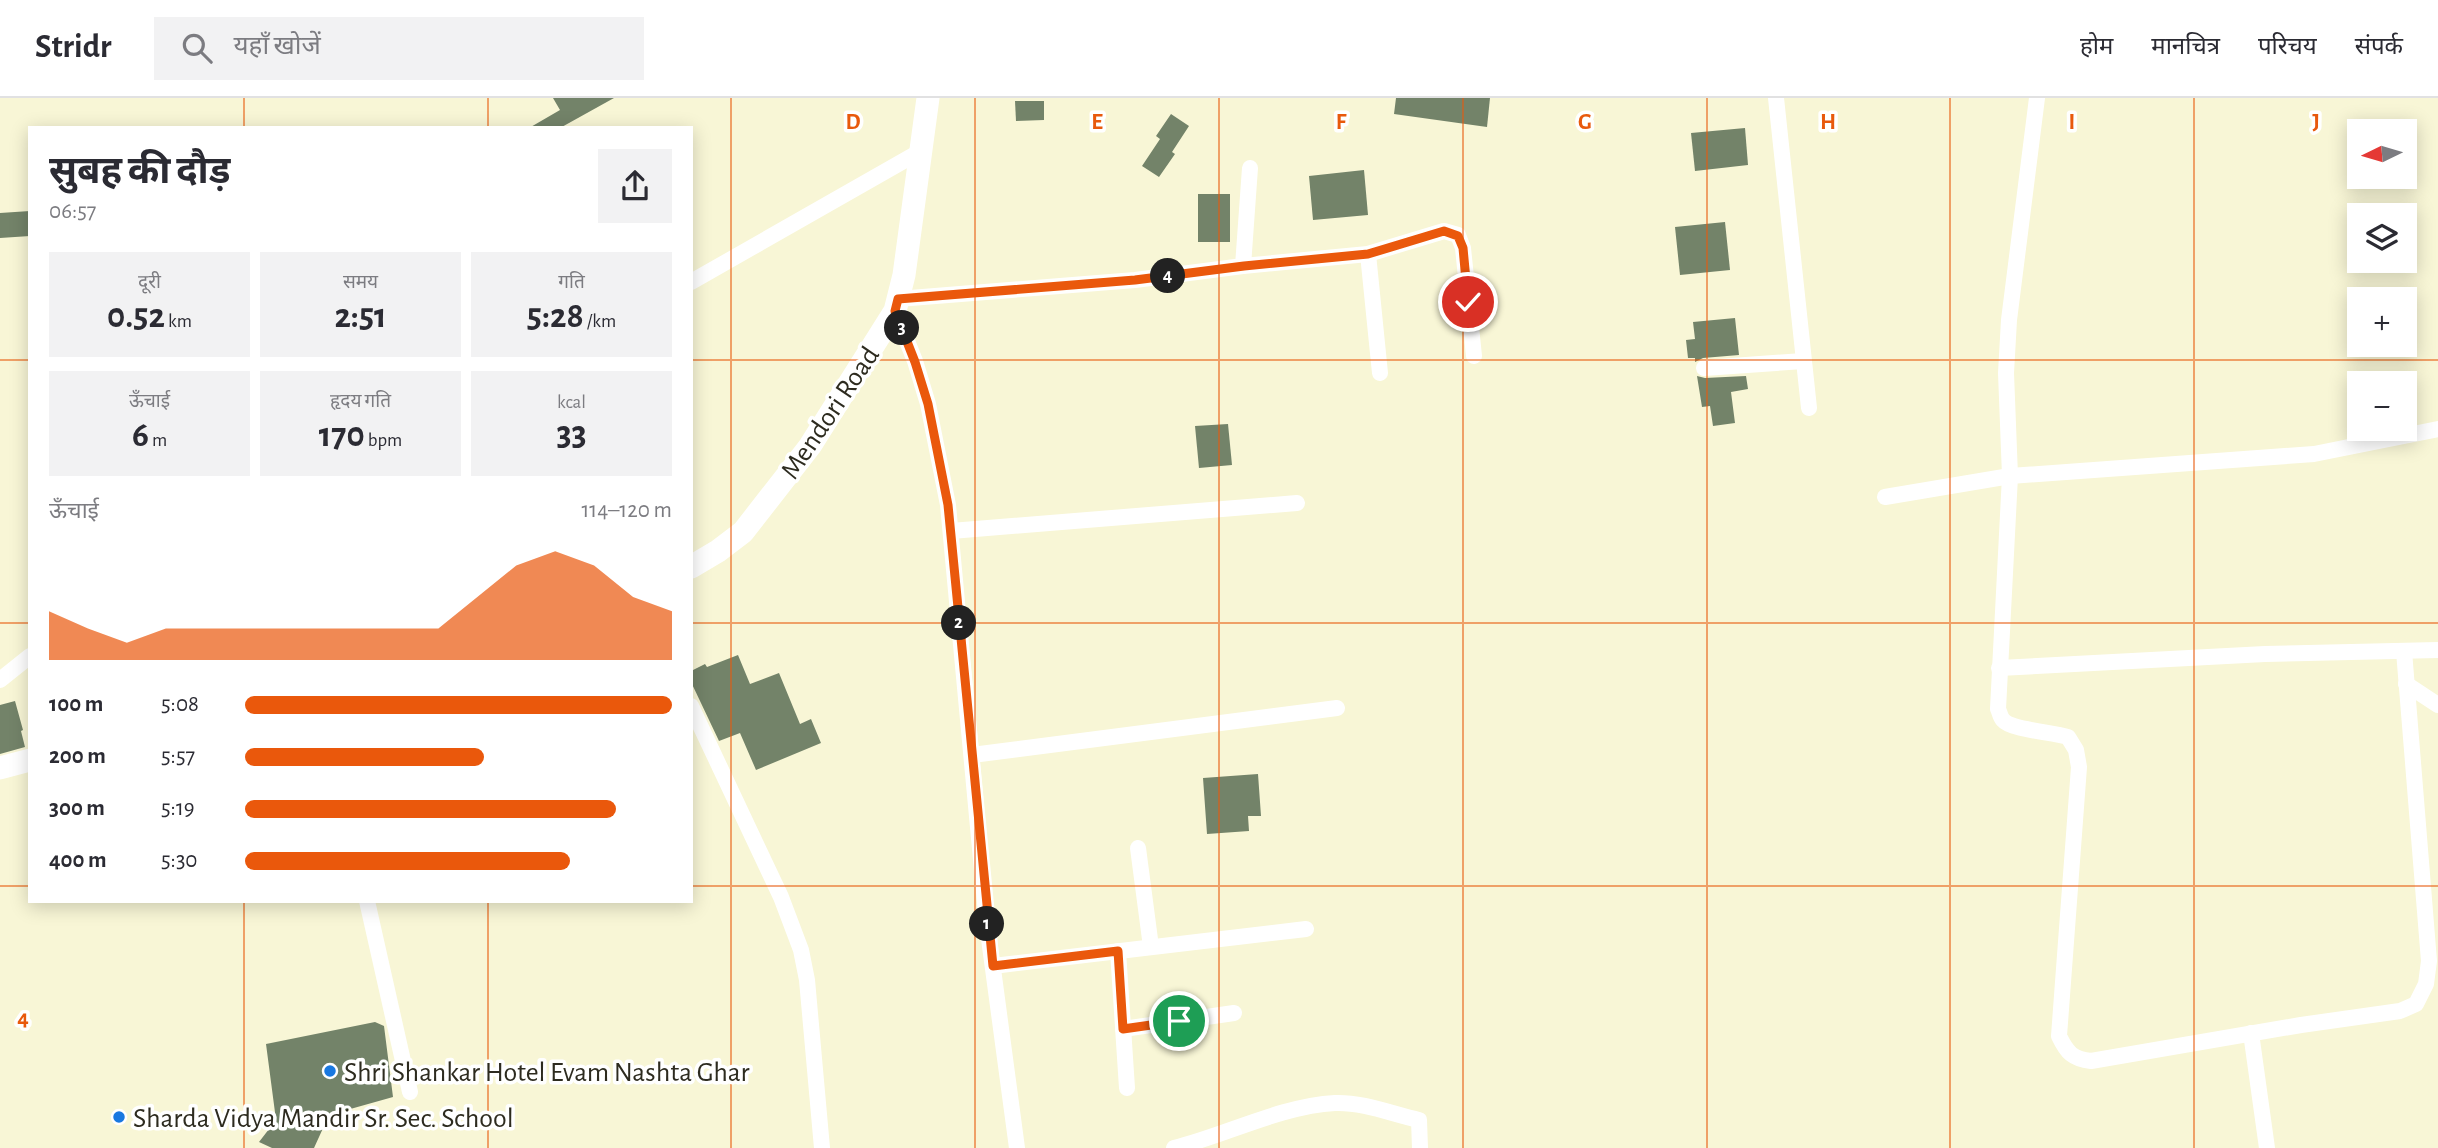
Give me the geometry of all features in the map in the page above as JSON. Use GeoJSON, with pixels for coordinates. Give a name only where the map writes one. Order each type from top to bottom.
{"type":"FeatureCollection","features":[{"type":"Feature","properties":{"kind":"main road","name":"Mendori Road"},"geometry":{"type":"LineString","coordinates":[[693,566],[743,532],[810,446],[896,305],[904,275],[928,98]]}},
{"type":"Feature","properties":{"kind":"main road"},"geometry":{"type":"LineString","coordinates":[[0,768],[28,761]]}},
{"type":"Feature","properties":{"kind":"street"},"geometry":{"type":"LineString","coordinates":[[1776,98],[1809,408]]}},
{"type":"Feature","properties":{"kind":"street"},"geometry":{"type":"LineString","coordinates":[[2037,98],[2009,320],[2006,373],[2010,476],[1998,709],[2003,721],[2015,728],[2053,732],[2068,737],[2076,750],[2079,766],[2059,1036],[2066,1051],[2076,1059],[2091,1061],[2400,1011],[2416,1004],[2426,984],[2429,961],[2404,651]]}},
{"type":"Feature","properties":{"kind":"street"},"geometry":{"type":"LineString","coordinates":[[693,281],[921,151]]}},
{"type":"Feature","properties":{"kind":"street"},"geometry":{"type":"LineString","coordinates":[[1244,266],[1250,168]]}},
{"type":"Feature","properties":{"kind":"street"},"geometry":{"type":"LineString","coordinates":[[1017,1148],[993,966],[946,491],[928,404],[896,305],[1368,254],[1444,231],[1458,236],[1463,248],[1474,356]]}},
{"type":"Feature","properties":{"kind":"street"},"geometry":{"type":"LineString","coordinates":[[1368,254],[1380,373]]}},
{"type":"Feature","properties":{"kind":"street"},"geometry":{"type":"LineString","coordinates":[[1704,368],[1803,361]]}},
{"type":"Feature","properties":{"kind":"street"},"geometry":{"type":"LineString","coordinates":[[1885,497],[2010,476],[2314,454],[2438,429]]}},
{"type":"Feature","properties":{"kind":"street"},"geometry":{"type":"LineString","coordinates":[[951,531],[1297,503]]}},
{"type":"Feature","properties":{"kind":"street"},"geometry":{"type":"LineString","coordinates":[[1999,668],[2265,654],[2438,650]]}},
{"type":"Feature","properties":{"kind":"street"},"geometry":{"type":"LineString","coordinates":[[0,680],[28,658]]}},
{"type":"Feature","properties":{"kind":"street"},"geometry":{"type":"LineString","coordinates":[[2406,684],[2438,705]]}},
{"type":"Feature","properties":{"kind":"street"},"geometry":{"type":"LineString","coordinates":[[972,754],[1337,708]]}},
{"type":"Feature","properties":{"kind":"street"},"geometry":{"type":"LineString","coordinates":[[693,710],[781,897],[801,950],[807,980],[822,1148]]}},
{"type":"Feature","properties":{"kind":"street"},"geometry":{"type":"LineString","coordinates":[[1138,848],[1151,947]]}},
{"type":"Feature","properties":{"kind":"street"},"geometry":{"type":"LineString","coordinates":[[367,903],[410,1092]]}},
{"type":"Feature","properties":{"kind":"street"},"geometry":{"type":"LineString","coordinates":[[993,966],[1306,929]]}},
{"type":"Feature","properties":{"kind":"street"},"geometry":{"type":"LineString","coordinates":[[1118,951],[1127,1088]]}},
{"type":"Feature","properties":{"kind":"street"},"geometry":{"type":"LineString","coordinates":[[1123,1029],[1234,1013]]}},
{"type":"Feature","properties":{"kind":"street"},"geometry":{"type":"LineString","coordinates":[[2251,1033],[2267,1148]]}},
{"type":"Feature","properties":{"kind":"street"},"geometry":{"type":"LineString","coordinates":[[1174,1148],[1300,1109],[1336,1103],[1360,1105],[1419,1120],[1420,1148]]}},
{"type":"Feature","properties":{"kind":"building"},"geometry":{"type":"Polygon","coordinates":[[[553,98],[614,98],[564,126],[532,126],[560,110],[553,98]]]}},
{"type":"Feature","properties":{"kind":"building"},"geometry":{"type":"Polygon","coordinates":[[[1396,98],[1490,98],[1487,127],[1394,114],[1396,98]]]}},
{"type":"Feature","properties":{"kind":"building"},"geometry":{"type":"Polygon","coordinates":[[[1015,101],[1044,101],[1044,120],[1016,121],[1015,101]]]}},
{"type":"Feature","properties":{"kind":"building"},"geometry":{"type":"Polygon","coordinates":[[[1171,114],[1189,126],[1172,152],[1175,154],[1159,177],[1142,166],[1160,139],[1156,136],[1171,114]]]}},
{"type":"Feature","properties":{"kind":"building"},"geometry":{"type":"Polygon","coordinates":[[[1745,128],[1748,165],[1695,171],[1691,133],[1745,128]]]}},
{"type":"Feature","properties":{"kind":"building"},"geometry":{"type":"Polygon","coordinates":[[[1364,170],[1368,215],[1313,220],[1309,176],[1364,170]]]}},
{"type":"Feature","properties":{"kind":"building"},"geometry":{"type":"Polygon","coordinates":[[[1198,194],[1230,194],[1230,242],[1198,242],[1198,194]]]}},
{"type":"Feature","properties":{"kind":"building"},"geometry":{"type":"Polygon","coordinates":[[[28,211],[28,236],[0,238],[0,213],[28,211]]]}},
{"type":"Feature","properties":{"kind":"building"},"geometry":{"type":"Polygon","coordinates":[[[1725,222],[1730,270],[1680,275],[1675,227],[1725,222]]]}},
{"type":"Feature","properties":{"kind":"building"},"geometry":{"type":"Polygon","coordinates":[[[1735,318],[1739,355],[1703,358],[1695,362],[1695,358],[1688,358],[1686,340],[1695,339],[1693,322],[1735,318]]]}},
{"type":"Feature","properties":{"kind":"building"},"geometry":{"type":"Polygon","coordinates":[[[1697,376],[1746,376],[1748,389],[1731,392],[1735,423],[1713,426],[1710,406],[1702,407],[1697,376]]]}},
{"type":"Feature","properties":{"kind":"building"},"geometry":{"type":"Polygon","coordinates":[[[1228,424],[1232,465],[1199,468],[1195,426],[1228,424]]]}},
{"type":"Feature","properties":{"kind":"building"},"geometry":{"type":"Polygon","coordinates":[[[738,655],[750,684],[779,673],[800,724],[811,719],[821,743],[756,770],[740,733],[719,741],[693,686],[693,670],[705,664],[707,667],[738,655]]]}},
{"type":"Feature","properties":{"kind":"building"},"geometry":{"type":"Polygon","coordinates":[[[15,701],[25,747],[0,754],[0,705],[15,701]]]}},
{"type":"Feature","properties":{"kind":"building"},"geometry":{"type":"Polygon","coordinates":[[[1258,774],[1261,816],[1248,816],[1249,831],[1207,834],[1203,778],[1258,774]]]}},
{"type":"Feature","properties":{"kind":"building","name":"Shri Shankar Hotel Evam Nashta Ghar"},"geometry":{"type":"Polygon","coordinates":[[[375,1022],[384,1026],[393,1097],[329,1115],[314,1148],[272,1148],[259,1142],[276,1120],[266,1044],[375,1022]]]}},
{"type":"Feature","properties":{"kind":"place","name":"Shri Shankar Hotel Evam Nashta Ghar"},"geometry":{"type":"Point","coordinates":[330,1071]}},
{"type":"Feature","properties":{"kind":"place","name":"Sharda Vidya Mandir Sr. Sec. School"},"geometry":{"type":"Point","coordinates":[119,1117]}},
{"type":"Feature","properties":{"kind":"route"},"geometry":{"type":"LineString","coordinates":[[1179,1021],[1123,1029],[1118,951],[993,966],[948,505],[928,404],[895,311],[898,299],[1135,280],[1368,254],[1444,231],[1458,236],[1463,248],[1468,302]]}}]}
